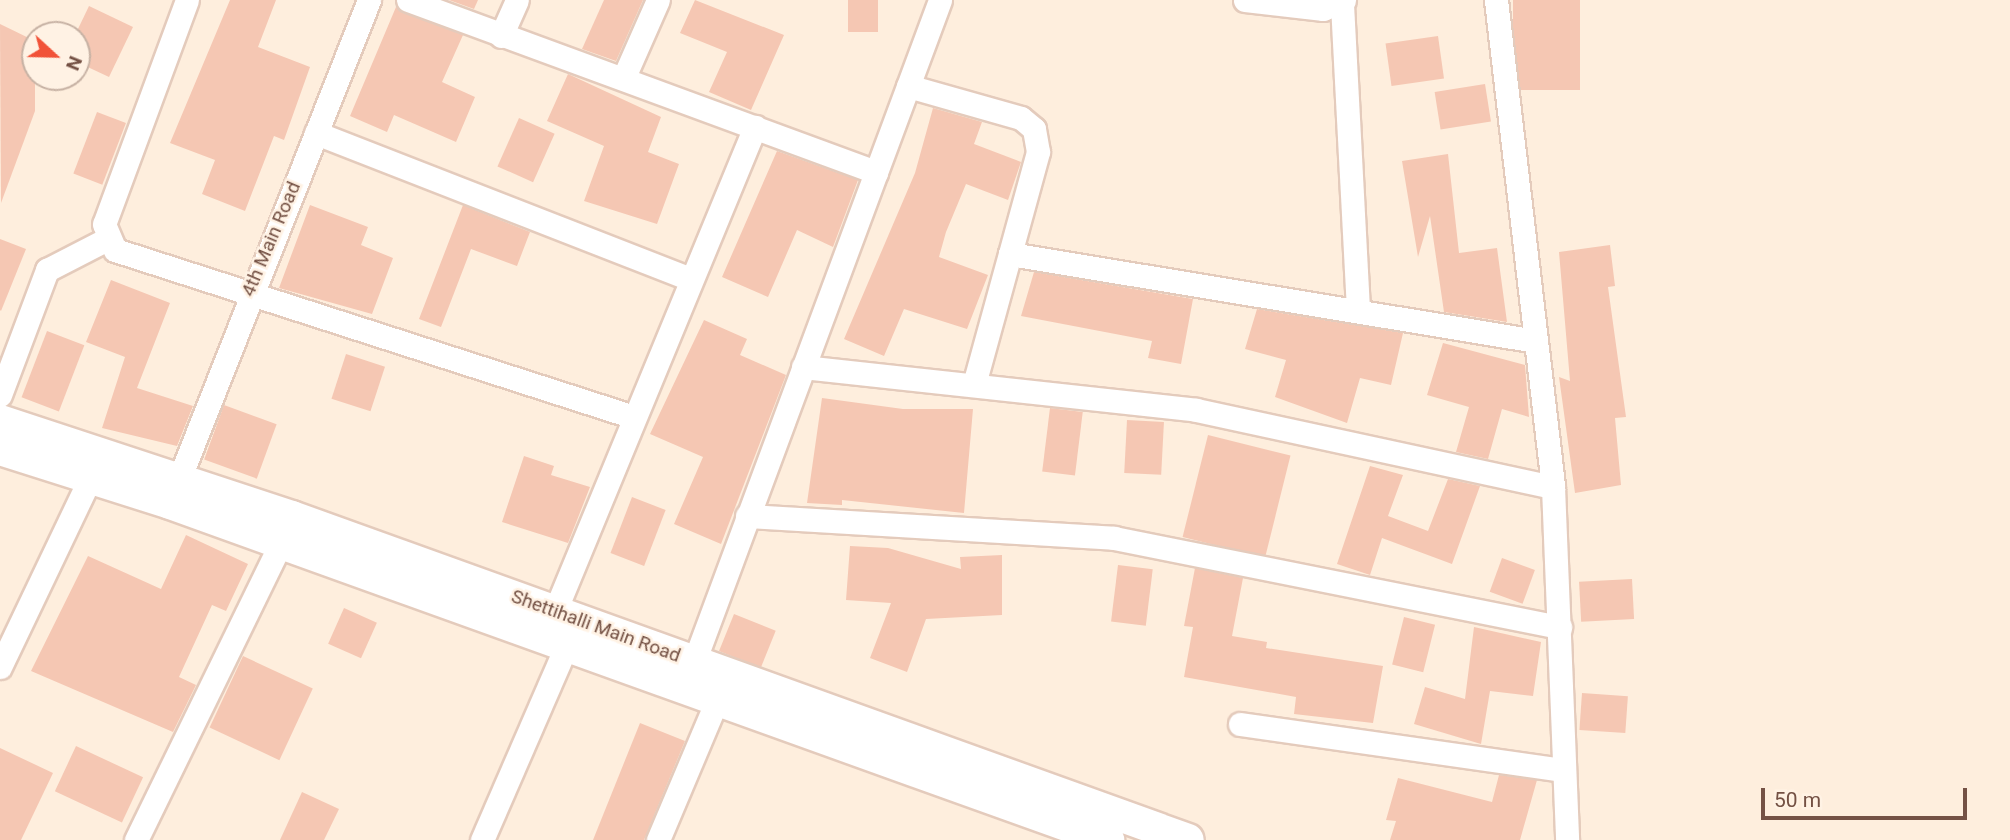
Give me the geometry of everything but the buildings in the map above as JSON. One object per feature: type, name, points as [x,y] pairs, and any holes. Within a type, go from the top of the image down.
[{"type":"main road","name":"Shettihalli Main Road","points":[[0,421],[174,492],[288,531],[555,611],[1188,840]]},
{"type":"main road","name":"Shettihalli Main Road","points":[[0,449],[90,478],[174,492]]},
{"type":"main road","name":"Shettihalli Main Road","points":[[288,531],[565,649],[1108,840]]},
{"type":"street","points":[[187,0],[104,224],[105,240],[115,250],[634,417]]},
{"type":"street","name":"4th Main Road","points":[[174,492],[248,295],[369,0]]},
{"type":"street","points":[[408,0],[501,36],[624,77],[876,172]]},
{"type":"street","points":[[501,36],[517,0]]},
{"type":"street","points":[[624,77],[658,0]]},
{"type":"street","points":[[694,662],[940,0]]},
{"type":"street","points":[[1245,0],[1323,9],[1343,2],[1358,307]]},
{"type":"street","points":[[1496,0],[1553,486],[1567,840]]},
{"type":"street","points":[[908,86],[1021,118],[1034,129],[1038,152],[974,384]]},
{"type":"street","points":[[555,611],[755,127]]},
{"type":"street","points":[[316,133],[691,279]]},
{"type":"street","points":[[0,395],[47,270],[105,240]]},
{"type":"street","points":[[1010,254],[1358,307],[1536,341]]},
{"type":"street","points":[[803,367],[1196,410],[1553,486]]},
{"type":"street","points":[[0,667],[90,478]]},
{"type":"street","points":[[747,516],[1114,538],[1560,627]]},
{"type":"street","points":[[136,840],[288,531]]},
{"type":"street","points":[[482,840],[565,649]]},
{"type":"street","points":[[658,840],[716,703]]},
{"type":"street","points":[[1240,724],[1563,770]]}]
